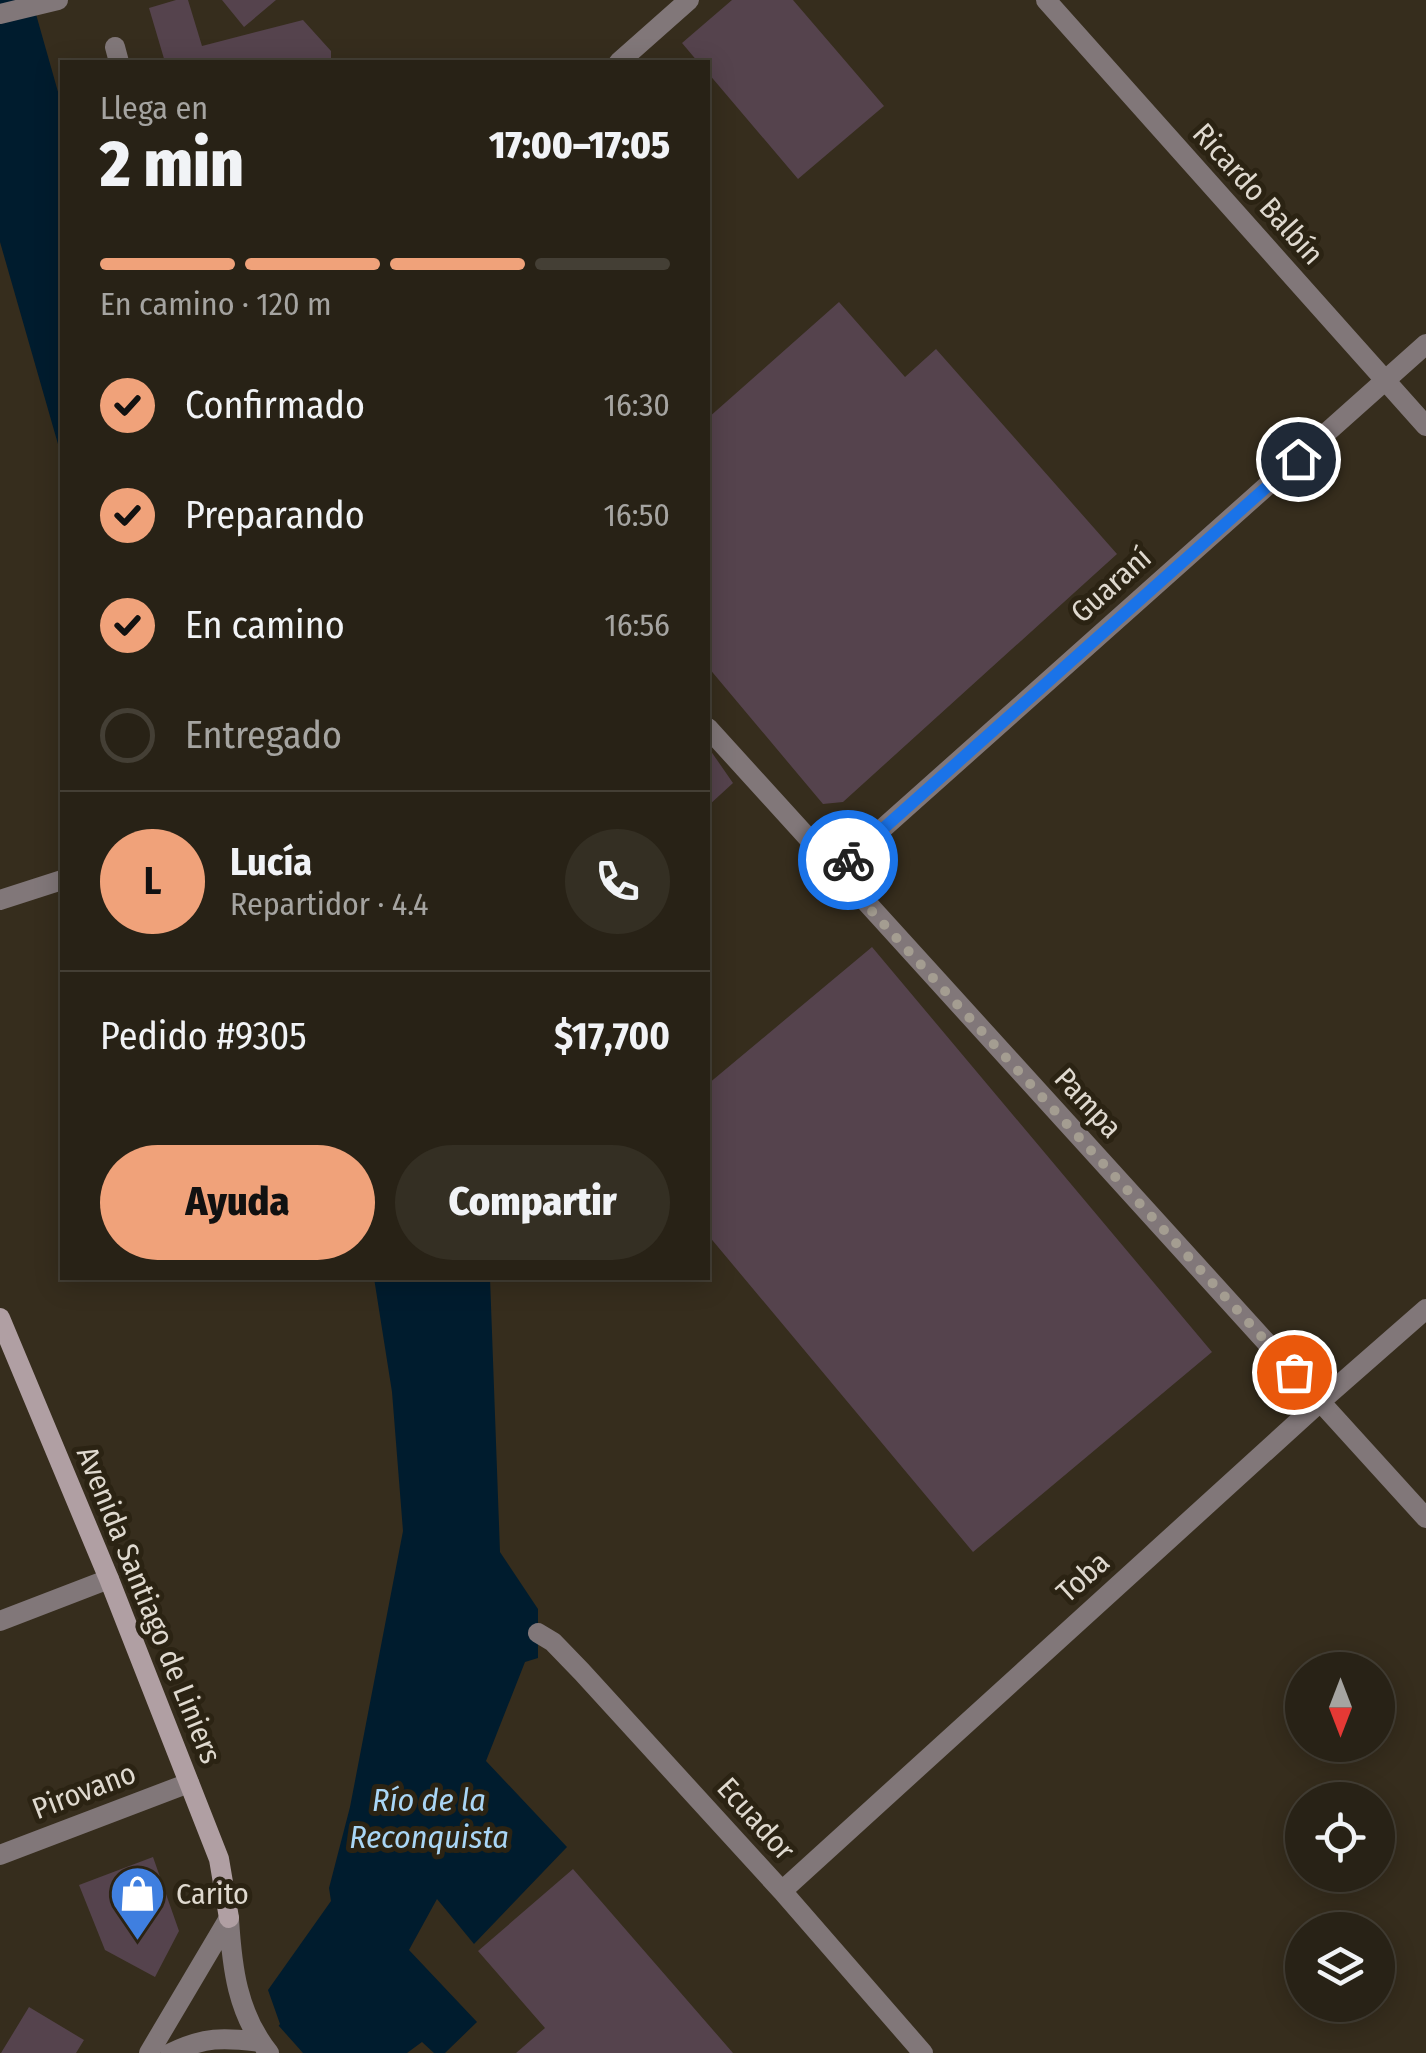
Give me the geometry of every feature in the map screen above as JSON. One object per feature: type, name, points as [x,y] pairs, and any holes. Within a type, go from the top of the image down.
[{"type":"main road","name":"Avenida Santiago de Liniers","points":[[0,1318],[189,1783],[218,1859],[230,1918]]},
{"type":"street","points":[[0,14],[58,0]]},
{"type":"street","points":[[621,60],[689,0]]},
{"type":"street","name":"Ricardo Balbín","points":[[1046,0],[1426,426]]},
{"type":"street","name":"Guaraní","points":[[835,871],[1426,344]]},
{"type":"street","name":"Pampa","points":[[710,730],[1426,1518]]},
{"type":"street","points":[[0,900],[60,881]]},
{"type":"street","name":"Toba","points":[[782,1891],[1426,1309]]},
{"type":"street","points":[[0,1620],[109,1579]]},
{"type":"street","name":"Ecuador","points":[[538,1633],[553,1642],[582,1672],[923,2053]]},
{"type":"street","name":"Pirovano","points":[[0,1856],[189,1783]]},
{"type":"street","points":[[150,2053],[230,1918]]},
{"type":"street","name":"Avenida Santiago de Liniers","points":[[230,1918],[237,1992],[264,2047]]},
{"type":"street","points":[[171,2053],[199,2039],[230,2038],[264,2047]]},
{"type":"water","points":[[0,0],[32,0],[60,99],[60,451],[0,242]]},
{"type":"water","name":"Río de la Reconquista","points":[[374,1280],[490,1280],[500,1552],[538,1609],[538,1658],[525,1662],[486,1761],[567,1847],[474,1944],[437,1899],[409,1950],[477,2022],[445,2053],[434,2053],[422,2042],[407,2053],[259,2053],[280,2024],[268,1990],[331,1901],[329,1888],[350,1807],[403,1531],[392,1392]]},
{"type":"pier","points":[[278,2025],[303,2053],[254,2053]]},
{"type":"building","points":[[188,0],[202,46],[303,20],[331,51],[331,60],[164,60],[149,8]]},
{"type":"building","points":[[222,0],[276,0],[244,27]]},
{"type":"building","points":[[732,0],[793,0],[884,106],[798,179],[710,75],[710,60],[696,60],[682,43]]},
{"type":"building","points":[[839,302],[905,377],[936,349],[1117,554],[843,802],[823,804],[710,669],[710,416]]},
{"type":"building","points":[[710,750],[733,783],[710,804]]},
{"type":"building","points":[[872,947],[1212,1352],[973,1552],[710,1237],[710,1082]]},
{"type":"building","points":[[153,1857],[179,1931],[155,1977],[105,1950],[79,1885]]},
{"type":"building","points":[[573,1869],[733,2053],[516,2053],[545,2028],[478,1951]]},
{"type":"building","points":[[29,2007],[84,2040],[76,2053],[1,2053]]},
{"type":"way so far","points":[[848,860],[835,871],[1294,1372]]},
{"type":"place","name":"Carito","points":[[137,1943]]},
{"type":"route","points":[[848,860],[1298,459]]}]
